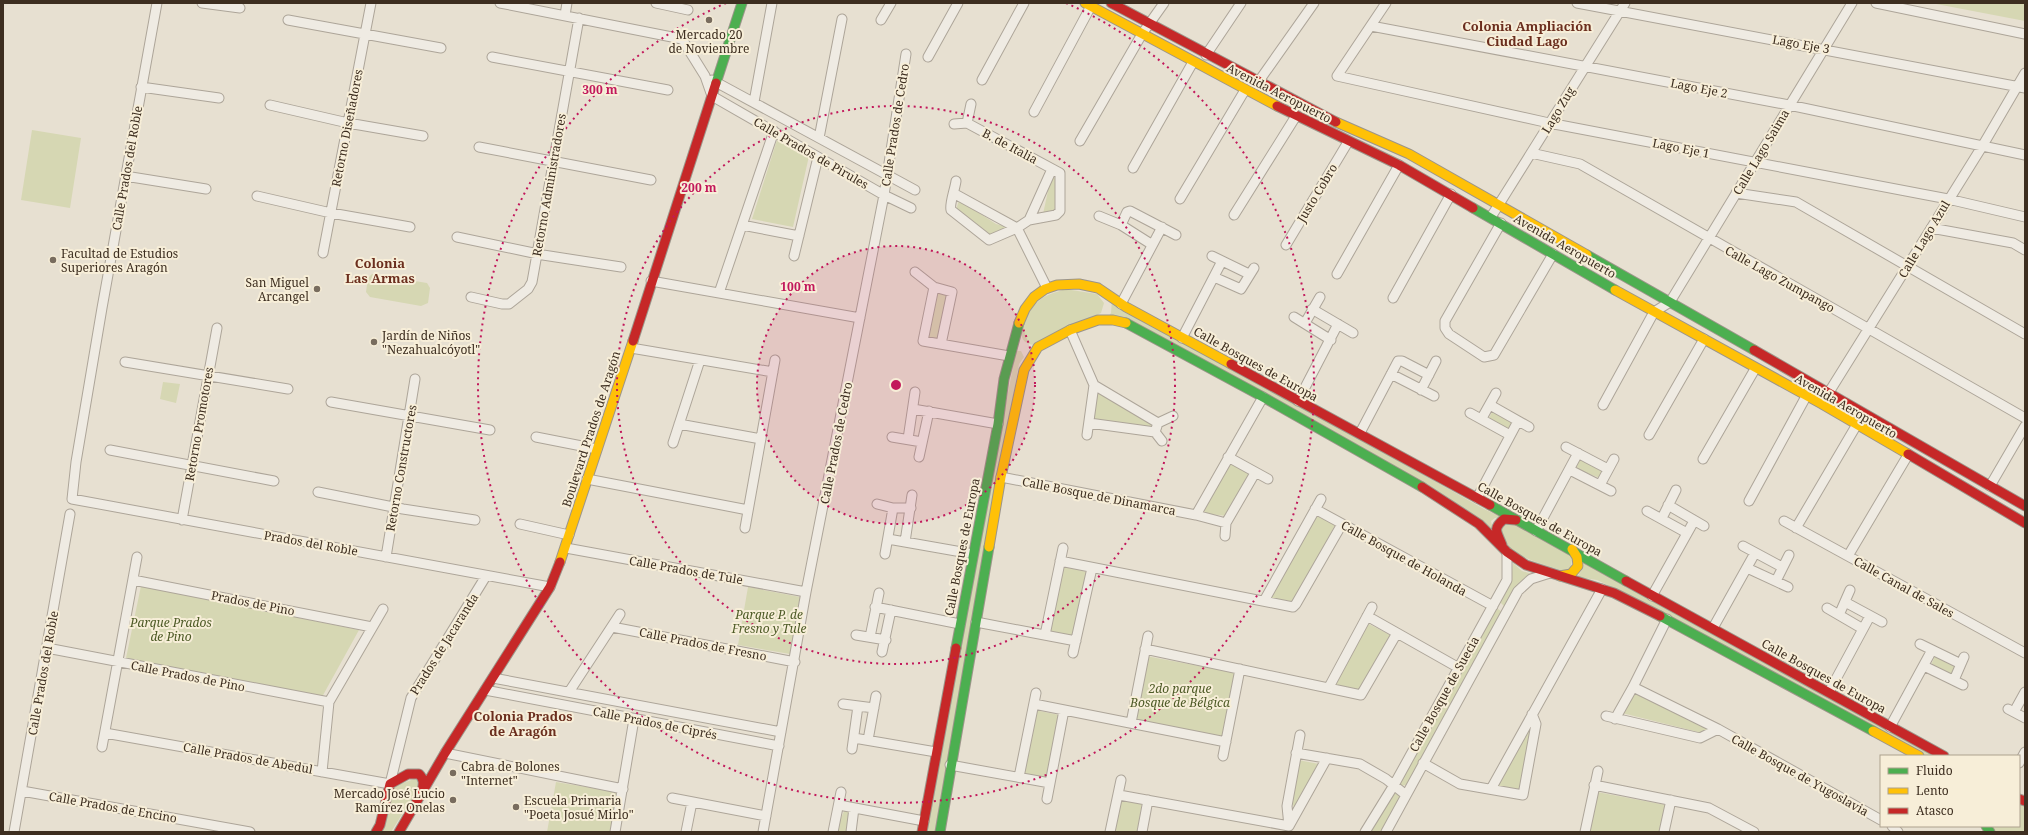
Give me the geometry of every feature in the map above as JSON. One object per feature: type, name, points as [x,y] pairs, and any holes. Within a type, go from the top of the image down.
[{"type":"street","name":"Calle Prados del Roble","points":[[72,499],[76,462],[157,3]]},
{"type":"street","points":[[202,3],[240,8]]},
{"type":"street","name":"Retorno Diseñadores","points":[[323,253],[370,3]]},
{"type":"street","points":[[500,3],[682,38],[705,76],[712,96]]},
{"type":"street","points":[[565,15],[567,3]]},
{"type":"street","points":[[656,3],[688,10]]},
{"type":"street","name":"Boulevard Prados de Aragón","points":[[398,832],[445,753],[550,587],[566,548],[587,479],[631,348],[651,281],[742,3]]},
{"type":"street","points":[[754,102],[772,3]]},
{"type":"street","points":[[882,20],[891,3]]},
{"type":"street","points":[[928,57],[958,3]]},
{"type":"street","points":[[982,80],[1024,3]]},
{"type":"street","name":"Avenida Aeropuerto","points":[[1111,3],[1206,55],[1370,139],[1409,154],[1499,204],[2025,506]]},
{"type":"street","points":[[1080,141],[1142,34],[1164,3]]},
{"type":"street","points":[[1206,55],[1241,3]]},
{"type":"street","points":[[1259,81],[1314,3]]},
{"type":"street","points":[[1371,26],[1386,3]]},
{"type":"street","name":"Lago Eje 3","points":[[1576,3],[2021,87]]},
{"type":"street","name":"Lago Zug","points":[[1491,217],[1625,3]]},
{"type":"street","name":"Calle Lago Saima","points":[[1670,302],[1852,3]]},
{"type":"street","points":[[1876,3],[2025,34]]},
{"type":"street","points":[[1034,112],[1088,5]]},
{"type":"street","name":"Avenida Aeropuerto","points":[[1088,5],[1245,90],[1348,142],[1400,165],[1654,312],[1755,369],[1822,404],[1856,426],[2025,523]]},
{"type":"street","name":"Retorno Administradores","points":[[471,297],[502,304],[509,304],[528,289],[532,282],[579,18]]},
{"type":"street","points":[[819,138],[842,19]]},
{"type":"street","points":[[288,20],[441,48]]},
{"type":"street","name":"Lago Eje 2","points":[[1371,26],[1789,105],[2025,155]]},
{"type":"street","name":"Lago Eje 1","points":[[1371,26],[1337,76],[1549,123],[1948,199],[2025,217]]},
{"type":"street","name":"Calle Prados de Cedro","points":[[763,832],[795,662],[806,592],[884,195],[906,54]]},
{"type":"street","points":[[492,57],[668,90]]},
{"type":"street","points":[[1133,168],[1193,62]]},
{"type":"street","name":"Calle Lago Azul","points":[[1822,404],[1948,199],[2021,87],[2025,73]]},
{"type":"street","name":"Calle Prados de Pirules","points":[[705,76],[914,190]]},
{"type":"street","points":[[141,87],[219,98]]},
{"type":"street","points":[[1180,198],[1245,90]]},
{"type":"street","name":"Calle Prados de Pirules","points":[[712,96],[884,195],[911,208]]},
{"type":"street","points":[[954,124],[967,123],[971,104]]},
{"type":"street","points":[[270,105],[348,123],[424,136]]},
{"type":"street","points":[[1234,215],[1296,116]]},
{"type":"street","name":"B. de Italia","points":[[967,123],[1052,169]]},
{"type":"street","points":[[719,293],[774,131]]},
{"type":"street","points":[[1365,150],[1370,139]]},
{"type":"street","name":"Justo Cobro","points":[[1286,245],[1348,142]]},
{"type":"street","points":[[479,147],[651,180]]},
{"type":"street","name":"Calle Lago Zumpango","points":[[1531,153],[1580,164],[2025,418]]},
{"type":"street","points":[[794,256],[818,157]]},
{"type":"street","points":[[1337,274],[1400,165]]},
{"type":"street","points":[[956,181],[950,206],[951,210],[988,240],[991,240],[1017,228],[1029,220],[1056,215],[1059,213],[1061,176],[1052,169],[1029,220]]},
{"type":"street","points":[[126,176],[206,189]]},
{"type":"street","points":[[1736,193],[1796,202],[2025,334]]},
{"type":"street","points":[[954,194],[1017,228],[1047,288]]},
{"type":"street","points":[[1393,298],[1451,194]]},
{"type":"street","points":[[257,196],[331,213],[410,227]]},
{"type":"street","points":[[1121,225],[1129,211],[1176,235]]},
{"type":"street","points":[[1099,216],[1121,225],[1152,244]]},
{"type":"street","points":[[1501,223],[1445,322],[1449,334],[1484,357],[1494,355],[1553,254]]},
{"type":"street","points":[[742,225],[799,236]]},
{"type":"street","points":[[1121,304],[1162,227]]},
{"type":"street","points":[[1931,228],[2012,242],[2025,250]]},
{"type":"street","points":[[457,237],[537,254],[621,267]]},
{"type":"street","points":[[1212,256],[1251,271],[1242,289],[1214,277]]},
{"type":"street","points":[[1182,338],[1222,261]]},
{"type":"street","points":[[915,272],[934,287],[951,290],[953,293],[941,344]]},
{"type":"street","points":[[651,281],[860,318]]},
{"type":"street","name":"Calle Bosques de Europa","points":[[922,832],[998,424],[1004,379],[1009,356],[1016,330],[1025,309],[1034,297],[1047,288],[1057,285],[1090,285],[1104,292],[1121,304],[1182,338],[1360,433],[1652,596],[1713,628],[1942,755]]},
{"type":"street","points":[[934,287],[923,340],[924,342],[1009,356]]},
{"type":"street","points":[[1098,320],[1108,310],[1104,292]]},
{"type":"street","points":[[1304,323],[1320,297]]},
{"type":"street","points":[[1603,404],[1654,312],[1670,302]]},
{"type":"street","points":[[1312,309],[1353,333]]},
{"type":"street","points":[[1294,317],[1331,340]]},
{"type":"street","name":"Calle Bosques de Europa","points":[[940,832],[950,765],[1001,477],[1024,370],[1038,347],[1070,330],[1098,320],[1113,320],[1125,323],[1263,397],[1441,498],[1479,524],[1505,549],[1526,565],[1614,593],[1667,619],[1917,755]]},
{"type":"street","points":[[1298,401],[1338,324]]},
{"type":"street","name":"Retorno Promotores","points":[[182,520],[217,328]]},
{"type":"street","points":[[1016,330],[1017,341],[1020,346],[1030,349],[1038,347]]},
{"type":"street","points":[[1070,330],[1094,385],[1087,435]]},
{"type":"street","points":[[1649,435],[1704,339]]},
{"type":"street","points":[[631,348],[773,372]]},
{"type":"street","points":[[673,443],[700,360]]},
{"type":"street","points":[[745,528],[775,360]]},
{"type":"street","points":[[1360,433],[1399,360],[1429,375]]},
{"type":"street","points":[[1421,390],[1436,361]]},
{"type":"street","points":[[125,362],[207,377],[288,388]]},
{"type":"street","points":[[1703,459],[1755,369]]},
{"type":"street","points":[[1391,374],[1434,396]]},
{"type":"street","name":"Retorno Constructores","points":[[386,556],[416,379]]},
{"type":"street","points":[[1749,501],[1812,384]]},
{"type":"street","points":[[1094,385],[1158,423]]},
{"type":"street","points":[[908,440],[915,392]]},
{"type":"street","points":[[1482,418],[1496,393]]},
{"type":"street","points":[[1196,515],[1263,397]]},
{"type":"street","points":[[331,402],[490,430]]},
{"type":"street","points":[[1490,404],[1529,427]]},
{"type":"street","points":[[913,409],[998,424]]},
{"type":"street","points":[[919,457],[929,411]]},
{"type":"street","points":[[1470,413],[1482,418],[1510,435]]},
{"type":"street","points":[[1154,432],[1158,423],[1173,416]]},
{"type":"street","points":[[1477,498],[1518,421]]},
{"type":"street","points":[[1089,423],[1154,432],[1162,441]]},
{"type":"street","points":[[679,424],[761,439]]},
{"type":"street","points":[[1796,528],[1856,426]]},
{"type":"street","points":[[1990,486],[2025,426]]},
{"type":"street","points":[[536,437],[597,449]]},
{"type":"street","points":[[892,437],[922,442]]},
{"type":"street","points":[[1566,447],[1608,469]]},
{"type":"street","points":[[110,450],[274,481]]},
{"type":"street","points":[[1536,531],[1578,453]]},
{"type":"street","points":[[1848,556],[1908,455]]},
{"type":"street","points":[[1228,457],[1268,479]]},
{"type":"street","points":[[1600,485],[1614,459]]},
{"type":"street","points":[[1570,470],[1612,492]]},
{"type":"street","points":[[1225,536],[1226,523],[1255,473]]},
{"type":"street","name":"Calle Bosque de Dinamarca","points":[[1001,477],[1196,515],[1226,523]]},
{"type":"street","points":[[587,479],[748,510]]},
{"type":"street","points":[[1662,518],[1676,490]]},
{"type":"street","points":[[318,492],[394,507],[474,520]]},
{"type":"street","points":[[905,542],[912,495]]},
{"type":"street","name":"Prados del Roble","points":[[72,499],[550,587]]},
{"type":"street","points":[[1264,601],[1321,499]]},
{"type":"street","points":[[877,504],[893,508],[910,508]]},
{"type":"street","points":[[1668,505],[1704,526]]},
{"type":"street","points":[[885,554],[893,508]]},
{"type":"street","name":"Calle Bosque de Holanda","points":[[1316,508],[1342,524],[1492,606]]},
{"type":"street","points":[[1647,511],[1662,518],[1687,534]]},
{"type":"street","name":"Calle Prados del Roble","points":[[14,832],[70,514]]},
{"type":"street","points":[[1505,549],[1496,530],[1497,525],[1504,519],[1516,520]]},
{"type":"street","points":[[1652,596],[1694,521]]},
{"type":"street","name":"Calle Canal de Sales","points":[[1784,521],[2025,653]]},
{"type":"street","points":[[520,524],[570,535]]},
{"type":"street","points":[[1060,561],[1294,607],[1342,524]]},
{"type":"street","points":[[888,539],[973,554]]},
{"type":"street","points":[[1743,546],[1782,567]]},
{"type":"street","name":"Calle Prados de Tule","points":[[566,548],[806,592]]},
{"type":"street","points":[[1045,635],[1063,548]]},
{"type":"street","name":"Calle Bosque de Suecia","points":[[1365,832],[1394,785],[1507,580],[1505,549]]},
{"type":"street","points":[[1560,576],[1571,574],[1578,566],[1577,557],[1572,550]]},
{"type":"street","points":[[1713,628],[1754,553]]},
{"type":"street","points":[[1776,581],[1782,567],[1790,555]]},
{"type":"street","points":[[102,747],[137,557]]},
{"type":"street","points":[[1074,653],[1092,568]]},
{"type":"street","points":[[1747,568],[1788,588]]},
{"type":"street","name":"Calle Bosque de Suecia","points":[[1386,832],[1518,591],[1531,579],[1550,573]]},
{"type":"street","name":"Prados de Jacaranda","points":[[390,784],[410,698],[486,576]]},
{"type":"street","name":"Prados de Pino","points":[[133,580],[372,627]]},
{"type":"street","points":[[1491,789],[1602,589]]},
{"type":"street","points":[[1839,615],[1850,590]]},
{"type":"street","points":[[870,637],[879,593]]},
{"type":"street","points":[[1845,602],[1882,622]]},
{"type":"street","points":[[875,607],[960,624]]},
{"type":"street","points":[[1329,687],[1372,607]]},
{"type":"street","points":[[1827,608],[1863,630]]},
{"type":"street","points":[[322,772],[329,702],[383,609]]},
{"type":"street","points":[[882,652],[886,640],[891,610]]},
{"type":"street","points":[[568,692],[620,614]]},
{"type":"street","points":[[1367,616],[1459,668]]},
{"type":"street","points":[[1829,692],[1870,616]]},
{"type":"street","name":"Calle Bosque de Yugoslavia","points":[[1667,619],[1633,687],[1610,718],[1700,738],[1718,729]]},
{"type":"street","points":[[976,622],[1076,641]]},
{"type":"street","name":"Calle Prados de Fresno","points":[[612,627],[795,662]]},
{"type":"street","points":[[1145,649],[1361,695],[1398,633]]},
{"type":"street","points":[[856,635],[886,640]]},
{"type":"street","points":[[1132,723],[1148,636]]},
{"type":"street","points":[[1920,644],[1932,650],[1962,660],[1954,680]]},
{"type":"street","name":"Calle Prados de Pino","points":[[47,648],[118,663],[329,702]]},
{"type":"street","points":[[1890,727],[1932,650]]},
{"type":"street","points":[[1924,666],[1963,685]]},
{"type":"street","points":[[1223,756],[1240,669]]},
{"type":"street","name":"Calle Prados de Ciprés","points":[[492,678],[781,732]]},
{"type":"street","name":"Calle Bosque de Yugoslavia","points":[[1633,687],[1718,729],[1880,819]]},
{"type":"street","name":"Calle Prados de Ciprés","points":[[485,690],[779,746]]},
{"type":"street","points":[[1018,777],[1036,693]]},
{"type":"street","points":[[868,740],[876,696]]},
{"type":"street","points":[[2024,697],[2011,710],[2025,718]]},
{"type":"street","points":[[843,704],[874,708]]},
{"type":"street","points":[[1034,704],[1226,742]]},
{"type":"street","points":[[852,749],[858,706]]},
{"type":"street","points":[[1047,799],[1064,710]]},
{"type":"street","points":[[1423,763],[1460,784],[1523,795],[1536,724],[1532,714]]},
{"type":"street","points":[[615,832],[634,719]]},
{"type":"street","name":"Calle Prados de Abedul","points":[[105,733],[390,784]]},
{"type":"street","points":[[1289,826],[1287,806],[1300,735]]},
{"type":"street","points":[[854,738],[936,752]]},
{"type":"street","points":[[2020,762],[2025,752]]},
{"type":"street","points":[[445,753],[623,789]]},
{"type":"street","points":[[1296,754],[1360,764],[1383,776],[1406,795]]},
{"type":"street","points":[[1289,826],[1327,758]]},
{"type":"street","points":[[950,765],[1050,783]]},
{"type":"street","points":[[1584,832],[1598,771]]},
{"type":"street","points":[[376,832],[380,825],[390,784],[407,773],[417,774],[423,779],[424,784],[422,792]]},
{"type":"street","points":[[1110,832],[1121,780]]},
{"type":"street","points":[[1594,785],[1709,808],[1754,832]]},
{"type":"street","name":"Calle Prados de Encino","points":[[22,790],[250,832]]},
{"type":"street","points":[[833,832],[841,792]]},
{"type":"street","points":[[1118,795],[1289,826]]},
{"type":"street","points":[[672,798],[766,816]]},
{"type":"street","points":[[1142,832],[1148,800]]},
{"type":"street","points":[[1664,832],[1671,800]]},
{"type":"street","points":[[686,832],[692,802]]},
{"type":"street","points":[[839,805],[924,821]]},
{"type":"street","points":[[851,832],[854,808]]},
{"type":"green space","points":[[1931,3],[2025,3],[2025,21]]},
{"type":"green space","points":[[32,130],[81,138],[70,208],[21,200]]},
{"type":"green space","points":[[777,140],[809,156],[793,227],[752,219]]},
{"type":"green space","points":[[1051,177],[1060,180],[1058,211],[1043,214]]},
{"type":"green space","points":[[959,200],[996,224],[1009,227],[988,236],[956,210]]},
{"type":"green space","points":[[372,274],[427,283],[430,288],[428,303],[421,306],[370,297],[366,292],[368,278]]},
{"type":"green space","points":[[1065,289],[1097,294],[1104,303],[1101,313],[1036,345],[1027,343],[1023,339],[1021,333],[1026,318],[1031,310],[1044,297]]},
{"type":"green space","points":[[936,292],[949,295],[940,340],[926,339]]},
{"type":"green space","points":[[1112,299],[1484,509],[1501,517],[1495,518],[1491,521],[1493,530],[1108,317],[1111,313]]},
{"type":"green space","points":[[1016,351],[1021,351],[1024,357],[1019,364],[936,832],[924,832]]},
{"type":"green space","points":[[163,382],[180,384],[176,403],[160,399]]},
{"type":"green space","points":[[1097,392],[1152,422],[1150,429],[1093,421]]},
{"type":"green space","points":[[1492,412],[1512,422],[1508,430],[1488,420]]},
{"type":"green space","points":[[1578,459],[1585,460],[1592,464],[1603,474],[1600,478],[1579,470],[1576,465]]},
{"type":"green space","points":[[1231,462],[1251,473],[1227,516],[1201,513]]},
{"type":"green space","points":[[1317,512],[1336,523],[1296,600],[1282,603],[1276,601],[1269,597]]},
{"type":"green space","points":[[1510,522],[1572,557],[1571,568],[1564,571],[1535,562],[1516,552],[1503,539],[1500,529]]},
{"type":"green space","points":[[1583,561],[1935,755],[1922,755],[1645,603],[1597,580],[1577,577],[1584,567]]},
{"type":"green space","points":[[1513,563],[1522,571],[1532,574],[1519,583],[1507,606],[1505,607],[1500,602],[1511,581]]},
{"type":"green space","points":[[1065,567],[1087,572],[1075,633],[1072,637],[1048,631],[1057,582]]},
{"type":"green space","name":"Parque Prados de Pino","points":[[141,586],[359,630],[322,697],[126,658]]},
{"type":"green space","name":"Parque P. de Fresno y Tule","points":[[748,587],[800,597],[790,654],[738,645]]},
{"type":"green space","points":[[1498,609],[1502,612],[1408,784],[1402,786],[1399,783],[1495,611]]},
{"type":"green space","points":[[1367,623],[1390,635],[1360,691],[1334,684]]},
{"type":"green space","name":"2do parque Bosque de Bélgica","points":[[1146,656],[1236,673],[1223,737],[1135,720]]},
{"type":"green space","points":[[1935,656],[1956,666],[1953,673],[1947,675],[1933,669],[1932,663]]},
{"type":"green space","points":[[1636,686],[1709,728],[1702,733],[1622,713]]},
{"type":"green space","points":[[1035,710],[1059,715],[1047,779],[1022,773]]},
{"type":"green space","points":[[1532,730],[1520,791],[1496,787],[1526,731]]},
{"type":"green space","points":[[1298,760],[1319,764],[1294,808],[1291,799]]},
{"type":"green space","points":[[414,779],[417,780],[418,789],[391,832],[380,832],[395,786]]},
{"type":"green space","points":[[556,782],[616,792],[617,797],[611,832],[547,832]]},
{"type":"green space","points":[[1395,792],[1400,796],[1381,832],[1370,832]]},
{"type":"green space","points":[[1597,792],[1666,805],[1660,832],[1589,832]]},
{"type":"green space","points":[[1119,799],[1142,803],[1137,832],[1112,832]]},
{"type":"green space","points":[[2020,803],[2025,805],[2025,832],[1995,832],[1992,827],[2020,827]]},
{"type":"green space","points":[[845,809],[851,812],[847,832],[838,832],[837,827]]},
{"type":"traffic: fast","points":[[716,83],[742,3]]},
{"type":"traffic: fast","points":[[1473,208],[1615,290]]},
{"type":"traffic: fast","points":[[1587,255],[1754,350]]},
{"type":"traffic: fast","points":[[956,648],[998,424],[1004,379],[1019,323]]},
{"type":"traffic: fast","points":[[1126,323],[1263,397],[1422,487]]},
{"type":"traffic: fast","points":[[1490,505],[1626,581]]},
{"type":"traffic: fast","points":[[940,832],[989,547]]},
{"type":"traffic: fast","points":[[1660,616],[1873,731]]},
{"type":"traffic: fast","points":[[1987,827],[1990,832]]},
{"type":"traffic: slow","points":[[1085,3],[1277,106]]},
{"type":"traffic: slow","points":[[1336,122],[1409,154],[1587,255]]},
{"type":"traffic: slow","points":[[1019,323],[1025,309],[1034,297],[1045,289],[1057,285],[1079,284],[1098,288],[1126,307],[1231,364]]},
{"type":"traffic: slow","points":[[1615,290],[1822,404],[1908,454]]},
{"type":"traffic: slow","points":[[989,547],[1001,477],[1024,370],[1038,347],[1070,330],[1098,320],[1113,320],[1126,323]]},
{"type":"traffic: slow","points":[[560,562],[633,341]]},
{"type":"traffic: slow","points":[[1560,576],[1571,574],[1578,566],[1577,557],[1572,549]]},
{"type":"traffic: slow","points":[[1873,731],[1917,755]]},
{"type":"traffic: jam","points":[[1111,3],[1336,122]]},
{"type":"traffic: jam","points":[[633,341],[716,83]]},
{"type":"traffic: jam","points":[[1277,106],[1399,165],[1473,208]]},
{"type":"traffic: jam","points":[[1754,350],[2025,506]]},
{"type":"traffic: jam","points":[[1231,364],[1490,505]]},
{"type":"traffic: jam","points":[[1908,454],[2025,523]]},
{"type":"traffic: jam","points":[[1422,487],[1479,524],[1507,552],[1526,565],[1614,593],[1660,616]]},
{"type":"traffic: jam","points":[[1502,545],[1497,534],[1498,525],[1504,519],[1516,520]]},
{"type":"traffic: jam","points":[[399,832],[445,753],[550,587],[560,562]]},
{"type":"traffic: jam","points":[[1626,581],[1942,755]]},
{"type":"traffic: jam","points":[[922,832],[956,648]]},
{"type":"traffic: jam","points":[[376,832],[380,825],[390,784],[408,774],[419,774],[423,780],[422,792]]},
{"type":"traffic: jam","points":[[2020,799],[2025,801]]},
{"type":"place","name":"Mercado 20 de Noviembre","points":[[709,20]]},
{"type":"place","name":"Facultad de Estudios Superiores Aragón","points":[[53,260]]},
{"type":"place","name":"San Miguel Arcangel","points":[[317,289]]},
{"type":"place","name":"Jardín de Niños \"Nezahualcóyotl\"","points":[[374,342]]},
{"type":"place","name":"Cabra de Bolones \"Internet\"","points":[[453,773]]},
{"type":"place","name":"Mercado José Lucio Ramírez Onelas","points":[[453,800]]},
{"type":"place","name":"Escuela Primaria \"Poeta Josué Mirlo\"","points":[[516,807]]},
{"type":"district","name":"Colonia Ampliación Ciudad Lago","points":[[1527,34]]},
{"type":"district","name":"Colonia Las Armas","points":[[380,270]]},
{"type":"district","name":"Colonia Prados de Aragón","points":[[523,724]]}]
